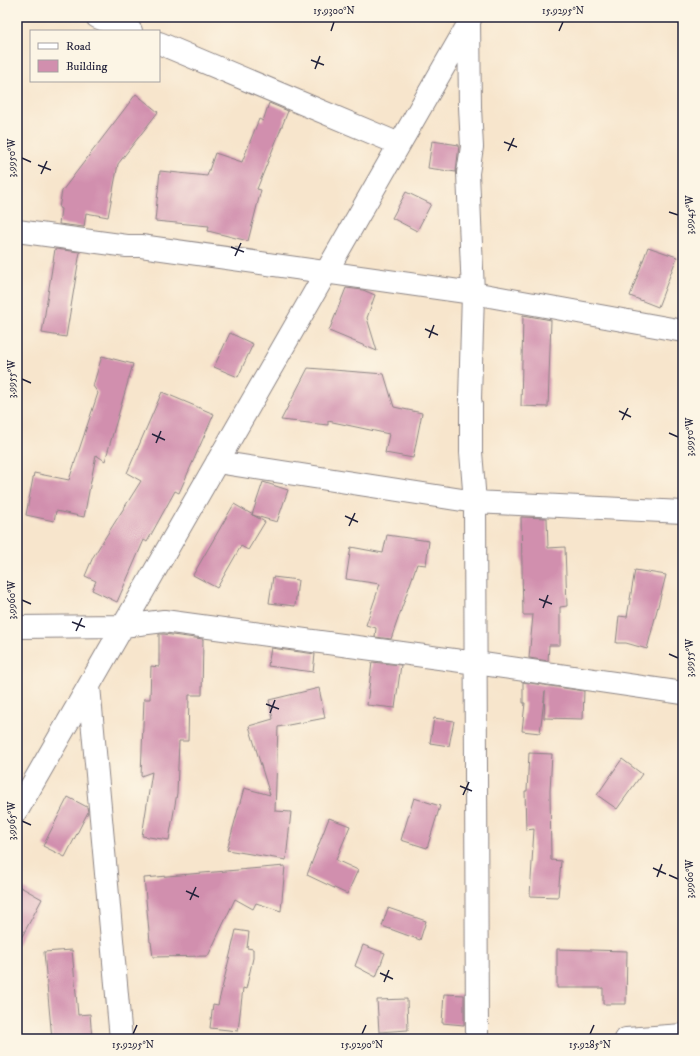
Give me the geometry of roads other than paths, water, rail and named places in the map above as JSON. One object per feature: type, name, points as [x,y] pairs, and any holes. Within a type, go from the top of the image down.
[{"type":"street","points":[[97,17],[129,30]]},
{"type":"street","points":[[17,811],[471,19]]},
{"type":"street","points":[[471,19],[470,107],[472,147],[468,173],[473,293],[470,399],[471,452],[475,502],[477,1039]]},
{"type":"street","points":[[160,43],[399,144]]},
{"type":"street","points":[[17,231],[127,246],[140,246],[473,293],[683,331]]},
{"type":"street","points":[[217,462],[475,502],[683,512]]},
{"type":"street","points":[[17,627],[123,626],[164,621],[476,663],[683,693]]},
{"type":"street","points":[[89,686],[121,1039]]},
{"type":"street","points":[[626,1039],[683,1034]]}]
